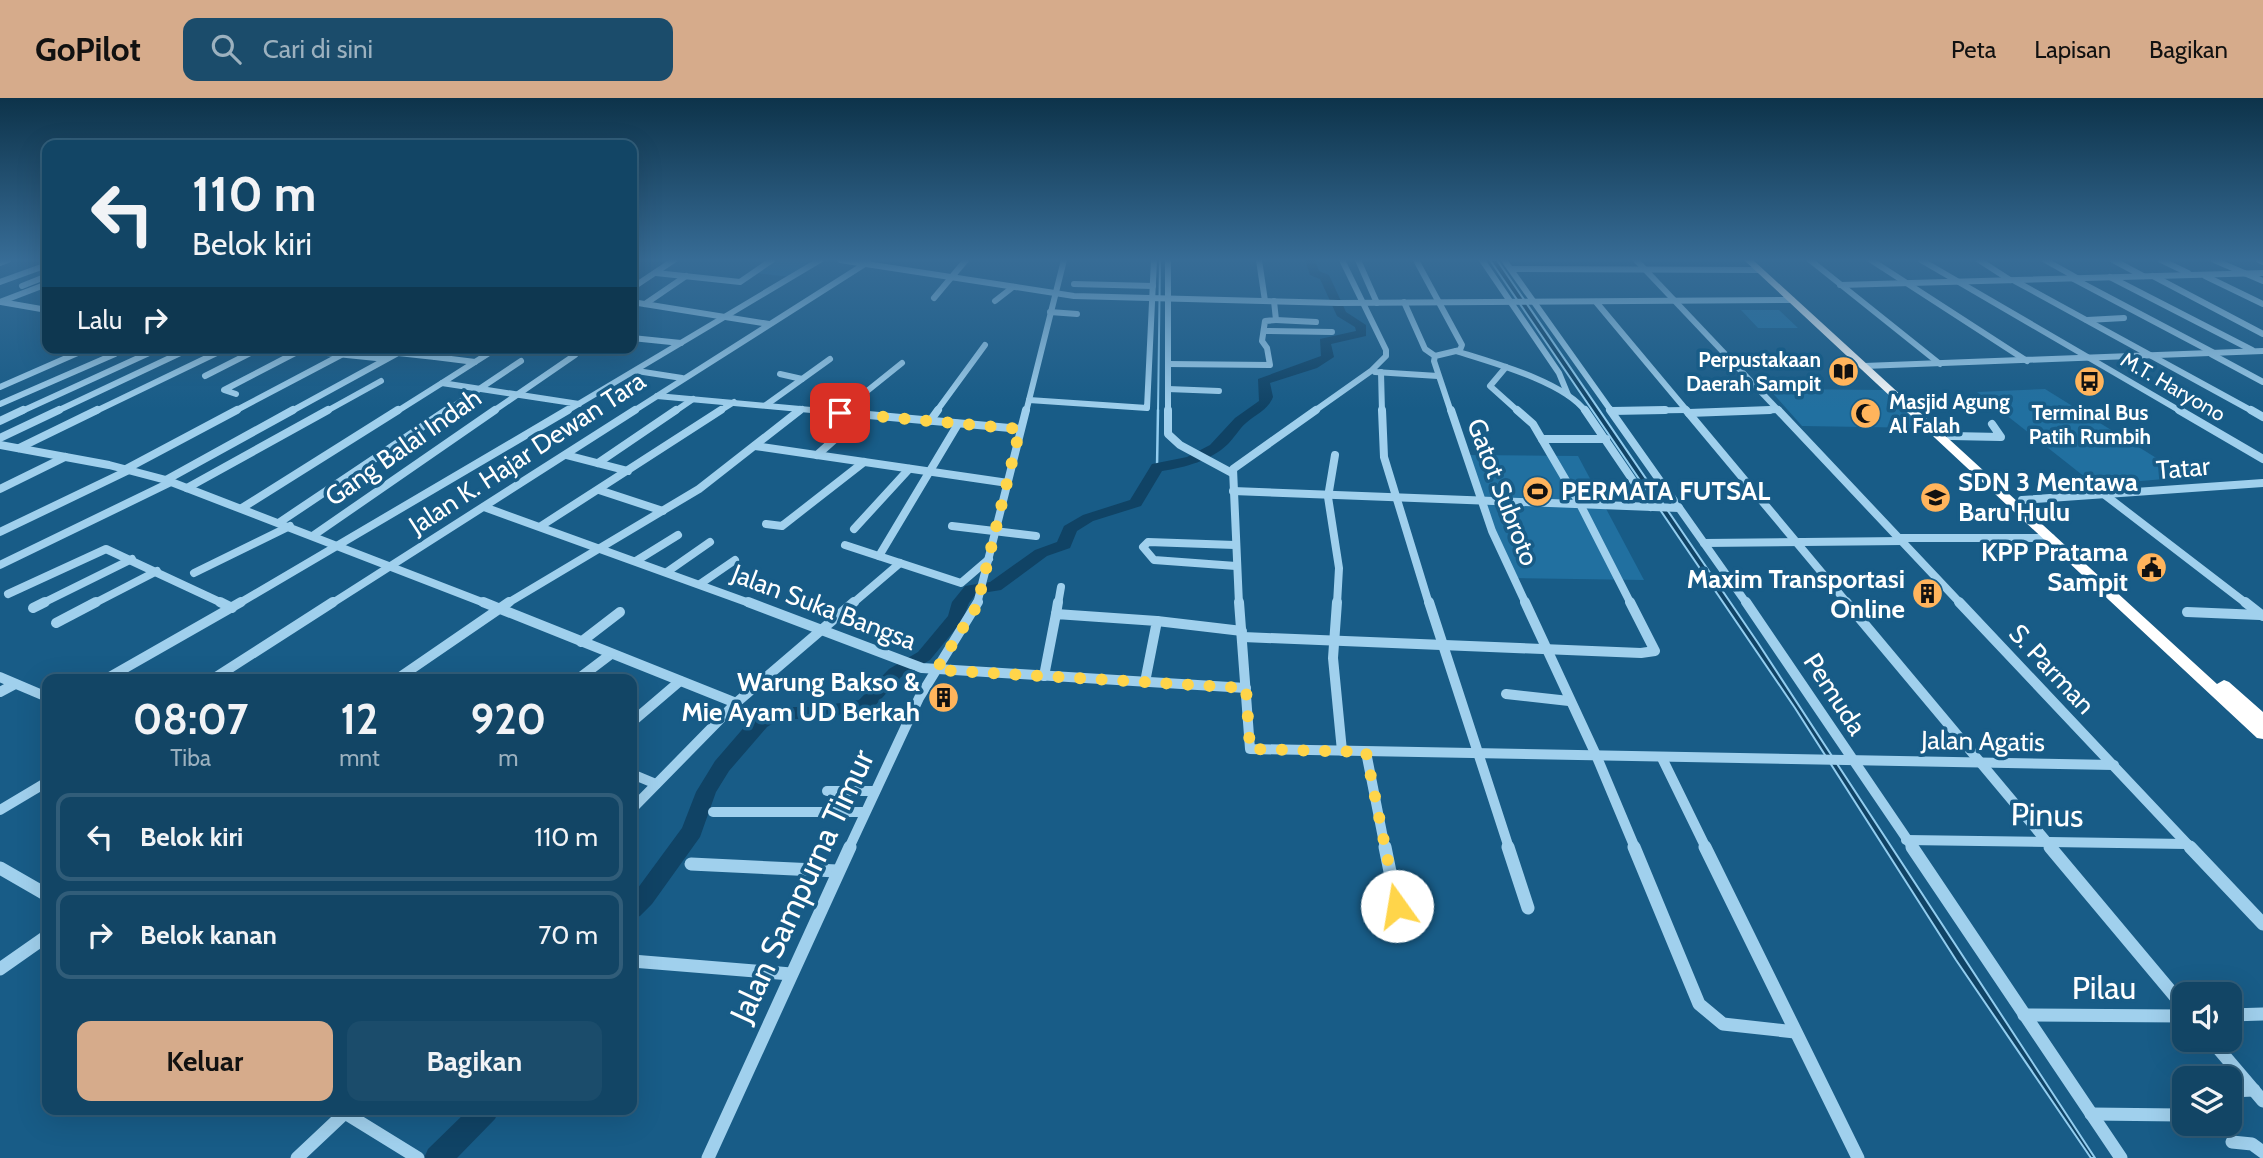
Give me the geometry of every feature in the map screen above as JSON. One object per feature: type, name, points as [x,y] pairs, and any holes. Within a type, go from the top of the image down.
[{"type":"highway","points":[[1803,309],[2022,500],[2255,716],[2263,734]]},
{"type":"highway","points":[[1806,309],[2051,538],[2255,716]]},
{"type":"street","points":[[682,309],[769,324]]},
{"type":"street","points":[[115,674],[341,546],[737,309]]},
{"type":"street","name":"Jalan K. Hajar Dewan Tara","points":[[221,674],[792,309]]},
{"type":"street","points":[[1029,400],[1147,408],[1153,309]]},
{"type":"street","points":[[1166,309],[1168,434],[1174,441],[1232,473]]},
{"type":"street","points":[[1273,309],[1276,320]]},
{"type":"street","points":[[1246,688],[1232,473],[1240,461],[1376,372],[1387,354],[1366,309]]},
{"type":"street","points":[[1407,309],[1425,349],[1435,356],[1456,351],[1506,367],[1568,395],[1583,406],[1654,508]]},
{"type":"street","points":[[1443,309],[1462,345],[1456,351]]},
{"type":"street","points":[[1516,309],[1563,381],[1568,395]]},
{"type":"street","name":"Pemuda","points":[[1537,309],[1612,411],[1674,508],[1704,543],[1775,643],[2121,1158]]},
{"type":"street","points":[[1602,309],[2172,993]]},
{"type":"street","name":"S. Parman","points":[[1683,309],[2263,924]]},
{"type":"street","points":[[1871,309],[1940,364]]},
{"type":"street","points":[[1947,309],[2027,362]]},
{"type":"street","name":"M.T. Haryono","points":[[2005,309],[2263,459]]},
{"type":"street","points":[[2067,309],[2263,418]]},
{"type":"street","points":[[2132,309],[2263,382]]},
{"type":"street","points":[[2172,309],[2263,358]]},
{"type":"street","points":[[2216,309],[2263,334]]},
{"type":"street","points":[[1049,312],[1077,314]]},
{"type":"street","name":"Jalan Sampurna Timur","points":[[708,1158],[875,791],[936,670],[977,606],[1049,312]]},
{"type":"street","points":[[2087,320],[2124,318]]},
{"type":"street","points":[[1168,364],[1268,366],[1271,361],[1262,342],[1265,320],[1315,322]]},
{"type":"street","points":[[1264,331],[1332,332]]},
{"type":"street","points":[[637,339],[681,344]]},
{"type":"street","points":[[930,421],[985,345]]},
{"type":"street","points":[[1869,366],[2263,351]]},
{"type":"street","points":[[0,387],[75,354]]},
{"type":"street","points":[[0,404],[115,354]]},
{"type":"street","points":[[0,421],[147,354]]},
{"type":"street","points":[[1,443],[179,354]]},
{"type":"street","points":[[19,448],[215,354]]},
{"type":"street","points":[[205,376],[248,354]]},
{"type":"street","points":[[236,394],[224,390],[293,354]]},
{"type":"street","points":[[0,532],[128,469],[334,354]]},
{"type":"street","points":[[352,354],[387,359]]},
{"type":"street","points":[[0,565],[169,481],[396,354]]},
{"type":"street","points":[[407,354],[476,362]]},
{"type":"street","points":[[435,357],[440,354]]},
{"type":"street","points":[[242,508],[488,354]]},
{"type":"street","name":"Gang Balai Indah","points":[[314,536],[575,355]]},
{"type":"street","name":"Gatot Subroto","points":[[1435,356],[1438,376],[1480,501],[1544,648],[1596,755],[1699,1004],[1724,1024],[1795,1032]]},
{"type":"street","points":[[766,405],[830,359]]},
{"type":"street","points":[[194,573],[285,524],[521,361]]},
{"type":"street","points":[[840,413],[902,363]]},
{"type":"street","points":[[1056,614],[1157,621],[1242,634],[1336,640],[1652,652],[1656,648],[1581,506],[1542,439],[1525,413],[1490,386],[1506,367]]},
{"type":"street","points":[[637,370],[682,378]]},
{"type":"street","points":[[1376,372],[1438,376]]},
{"type":"street","points":[[1376,372],[1384,457],[1395,498],[1481,754],[1528,908]]},
{"type":"street","points":[[780,374],[802,379]]},
{"type":"street","points":[[187,488],[381,381]]},
{"type":"street","points":[[442,383],[580,404]]},
{"type":"street","points":[[1168,388],[1219,391]]},
{"type":"street","points":[[657,396],[1020,429]]},
{"type":"street","points":[[598,463],[693,399]]},
{"type":"street","points":[[541,526],[734,401]]},
{"type":"street","points":[[404,674],[498,609],[663,511],[802,409]]},
{"type":"street","points":[[1612,411],[1779,411]]},
{"type":"street","points":[[817,455],[862,415]]},
{"type":"street","points":[[879,556],[958,424]]},
{"type":"street","points":[[1951,436],[2001,437],[1992,424]]},
{"type":"street","points":[[1542,439],[1606,439]]},
{"type":"street","points":[[1,443],[128,469],[169,481],[394,566],[736,704]]},
{"type":"street","points":[[755,446],[1008,483]]},
{"type":"street","points":[[566,455],[628,471]]},
{"type":"street","points":[[1335,455],[1328,497],[1339,568],[1334,664],[1342,751]]},
{"type":"street","points":[[0,489],[65,456]]},
{"type":"street","points":[[766,524],[782,526],[864,463]]},
{"type":"street","points":[[854,529],[909,469]]},
{"type":"street","name":"Tatar","points":[[2022,500],[2263,483]]},
{"type":"street","points":[[599,490],[663,511]]},
{"type":"street","points":[[1234,491],[1328,497],[1674,508]]},
{"type":"street","points":[[2105,495],[2262,615]]},
{"type":"street","name":"Jalan Suka Bangsa","points":[[484,507],[601,547],[922,668],[1246,688]]},
{"type":"street","points":[[952,526],[1036,536]]},
{"type":"street","points":[[636,561],[678,536]]},
{"type":"street","points":[[1704,543],[2051,538]]},
{"type":"street","points":[[667,572],[710,542]]},
{"type":"street","points":[[1235,545],[1148,542],[1143,547],[1154,560],[1236,566]]},
{"type":"street","points":[[845,545],[961,583],[990,558]]},
{"type":"street","points":[[9,594],[98,550],[110,549],[232,608]]},
{"type":"street","points":[[33,608],[132,559]]},
{"type":"street","points":[[700,584],[735,560]]},
{"type":"street","points":[[637,804],[736,704],[900,563]]},
{"type":"street","points":[[56,623],[157,571]]},
{"type":"street","points":[[1044,676],[1061,587]]},
{"type":"street","points":[[581,642],[620,612]]},
{"type":"street","points":[[2187,612],[2262,615]]},
{"type":"street","points":[[1145,682],[1157,621]]},
{"type":"street","points":[[585,674],[611,654]]},
{"type":"street","points":[[0,677],[42,695]]},
{"type":"street","points":[[637,718],[680,681]]},
{"type":"street","points":[[0,692],[15,684]]},
{"type":"street","name":"Jalan Agatis","points":[[1246,688],[1250,749],[1982,765],[2114,765]]},
{"type":"street","points":[[1506,694],[1569,701]]},
{"type":"street","points":[[1366,752],[1397,906]]},
{"type":"street","points":[[1662,758],[1858,1158]]},
{"type":"street","points":[[637,776],[656,784]]},
{"type":"street","points":[[0,810],[42,785]]},
{"type":"street","points":[[827,791],[875,791]]},
{"type":"street","points":[[713,812],[866,812]]},
{"type":"street","name":"Pinus","points":[[1906,840],[2187,844]]},
{"type":"street","points":[[691,864],[837,871]]},
{"type":"street","points":[[0,868],[42,892]]},
{"type":"street","points":[[1,967],[42,939]]},
{"type":"street","points":[[637,961],[791,974]]},
{"type":"street","points":[[2242,1015],[2263,1014]]},
{"type":"street","name":"Pilau","points":[[2024,1016],[2172,1016]]},
{"type":"street","points":[[2221,1052],[2258,1096]]},
{"type":"street","points":[[2091,1114],[2172,1115]]},
{"type":"street","points":[[297,1158],[342,1115]]},
{"type":"street","points":[[352,1115],[418,1158]]},
{"type":"street","points":[[2232,1142],[2252,1144],[2263,1152]]},
{"type":"shaded area","points":[[1524,309],[1531,309],[1758,643],[2095,1158],[2091,1158],[1956,960],[1795,708]]},
{"type":"shaded area","points":[[1741,310],[1779,310],[1798,328],[1758,328]]},
{"type":"shaded area","points":[[1769,389],[1887,390],[1927,428],[1802,426]]},
{"type":"shaded area","points":[[2045,389],[2187,477],[2095,485],[1977,392]]},
{"type":"shaded area","name":"PERMATA FUTSAL","points":[[1466,455],[1578,456],[1644,580],[1514,578]]},
{"type":"waterway","points":[[1158,412],[1159,309]]},
{"type":"waterway","points":[[637,905],[692,831],[706,792],[722,766],[760,722],[776,713],[815,713],[865,705],[895,673],[924,656],[956,617],[961,602],[971,590],[995,586],[1041,553],[1064,545],[1070,529],[1088,518],[1136,503],[1157,467],[1184,462],[1208,453],[1224,440],[1240,421],[1261,406],[1267,397],[1263,382],[1279,374],[1321,362],[1328,357],[1324,342],[1362,333],[1360,325],[1341,314],[1339,309]]},
{"type":"waterway","points":[[1157,467],[1158,410]]},
{"type":"waterway","points":[[438,1158],[481,1115]]},
{"type":"place","name":"Perpustakaan Daerah Sampit","points":[[1844,372]]},
{"type":"place","name":"Terminal Bus Patih Rumbih","points":[[2090,381]]},
{"type":"place","name":"Masjid Agung Al Falah","points":[[1866,414]]},
{"type":"place","name":"PERMATA FUTSAL","points":[[1538,491]]},
{"type":"place","name":"SDN 3 Mentawa Baru Hulu","points":[[1935,497]]},
{"type":"place","name":"KPP Pratama Sampit","points":[[2151,567]]},
{"type":"place","name":"Maxim Transportasi Online","points":[[1928,594]]},
{"type":"place","name":"Warung Bakso & Mie Ayam UD Berkah","points":[[943,697]]},
{"type":"route","points":[[840,413],[1020,429],[977,606],[936,670],[1246,688],[1247,745],[1250,749],[1366,752],[1397,906]]}]
